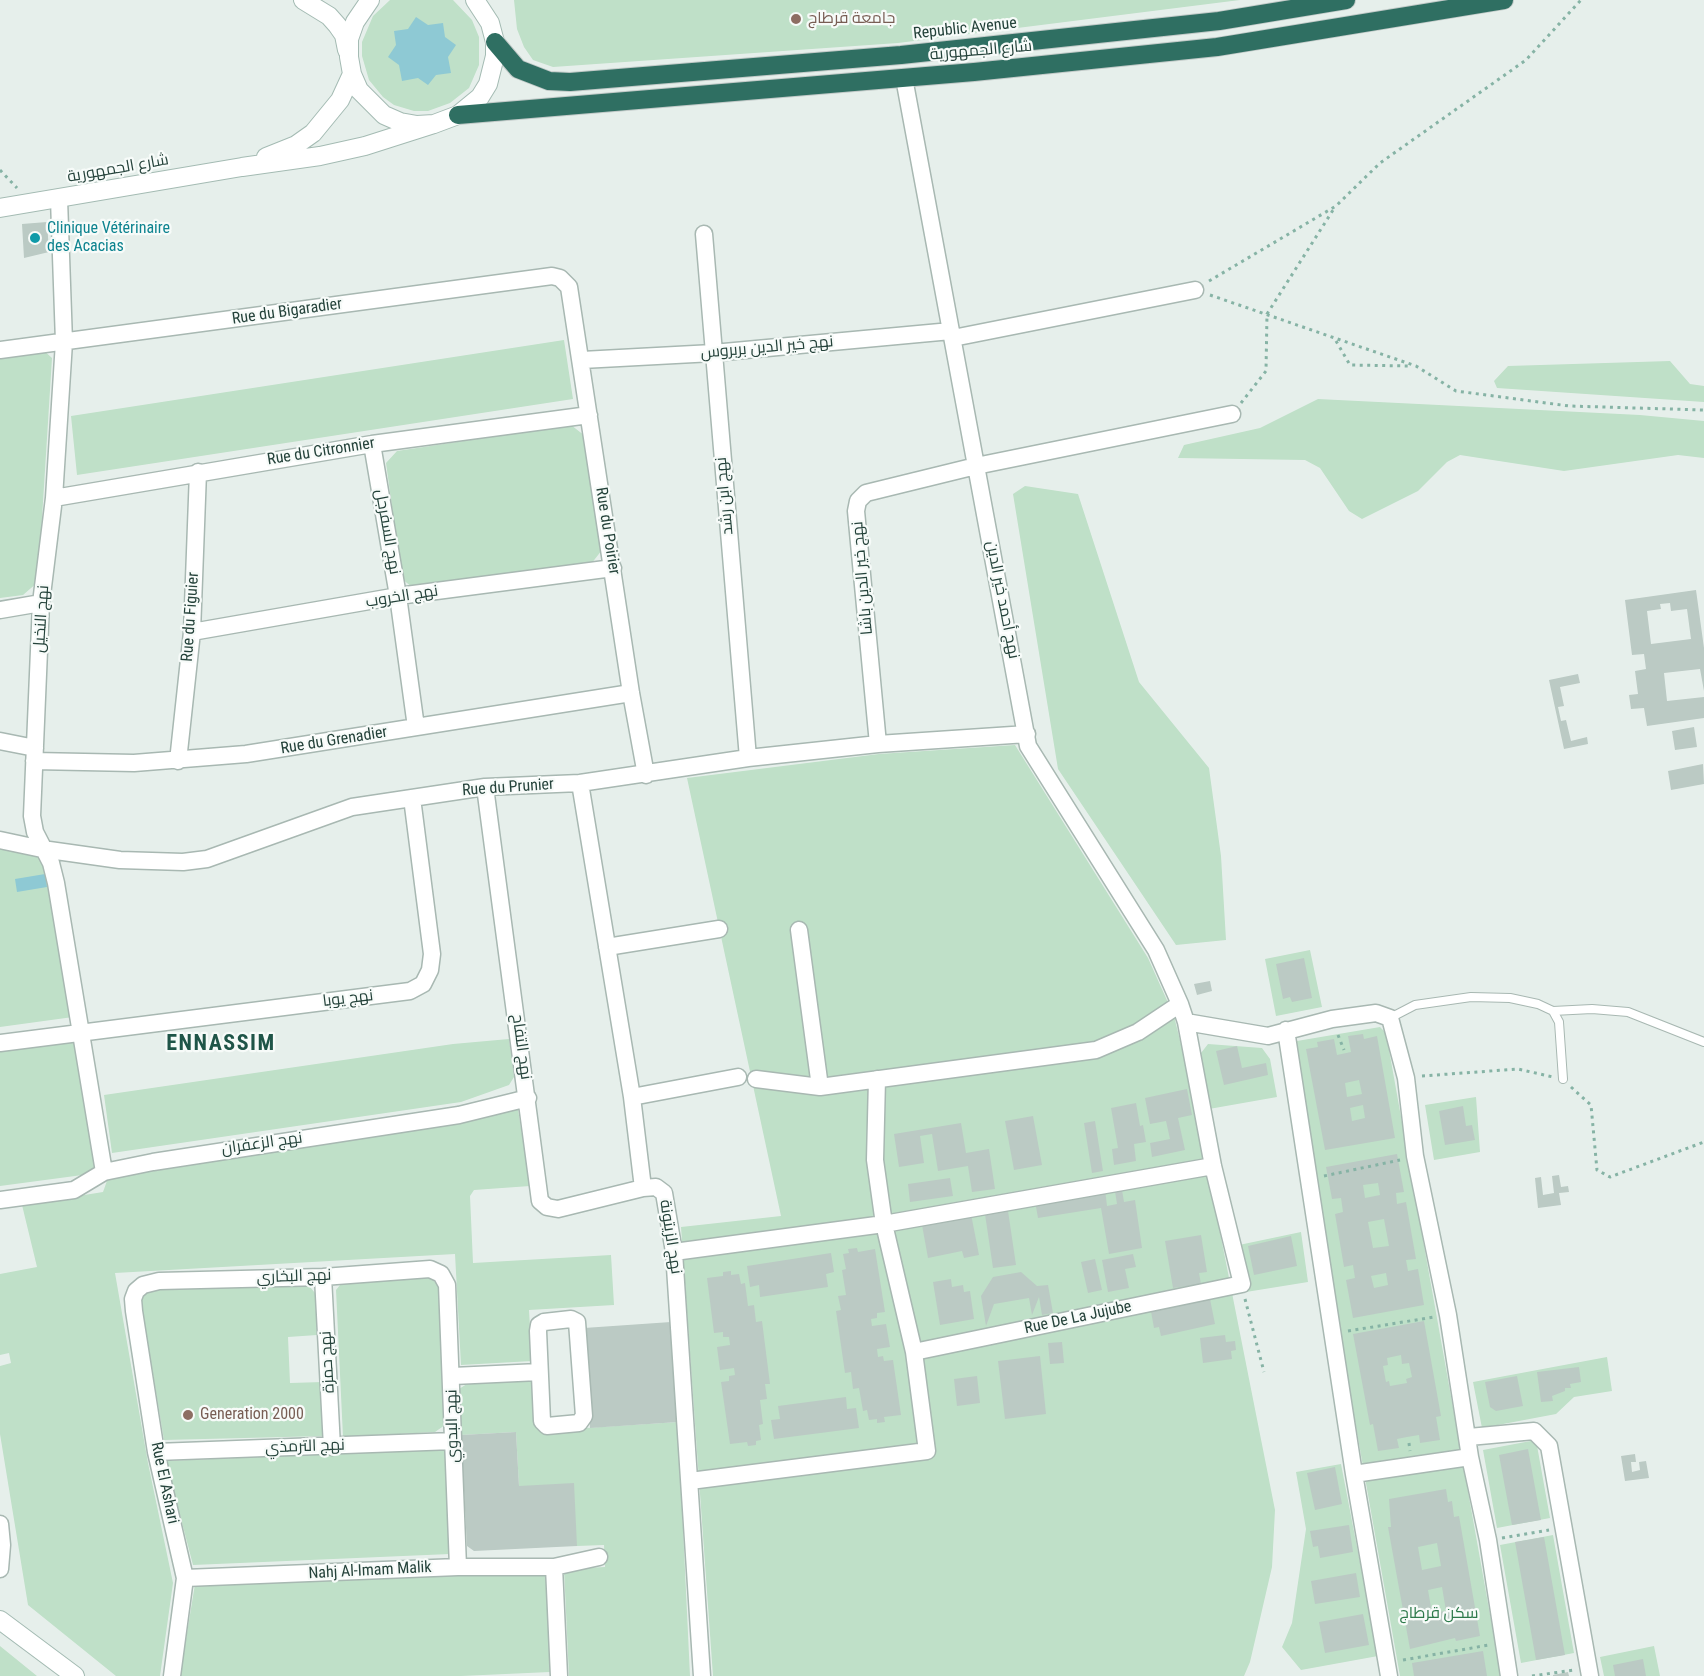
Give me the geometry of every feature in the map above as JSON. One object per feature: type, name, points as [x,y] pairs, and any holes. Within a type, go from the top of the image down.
[{"type":"highway","name":"Republic Avenue","points":[[495,42],[518,69],[531,76],[549,81],[570,82],[913,54],[1219,21],[1346,0]]},
{"type":"highway","name":"شارع الجمهورية","points":[[458,115],[904,78],[1217,48],[1504,0]]},
{"type":"main road","points":[[303,0],[329,16],[337,24],[344,35],[350,66],[359,90],[384,115],[400,122],[417,125],[434,124]]},
{"type":"main road","name":"شارع الجمهورية","points":[[242,167],[296,145],[313,133],[340,100],[350,66],[349,39],[355,22],[370,0]]},
{"type":"main road","points":[[475,0],[490,23],[495,42]]},
{"type":"main road","points":[[490,23],[495,0]]},
{"type":"main road","name":"شارع الجمهورية","points":[[0,208],[321,156],[365,146],[434,124],[458,115],[480,97],[488,84],[495,56],[495,42]]},
{"type":"main road","points":[[0,1620],[75,1676]]},
{"type":"street","name":"نهج أحمد خير الدين","points":[[904,78],[1032,755],[1156,950],[1180,1004],[1186,1022],[1213,1166],[1242,1284]]},
{"type":"street","name":"نهج النخيل","points":[[59,199],[64,342],[54,498],[41,603],[32,816],[42,849],[53,866],[83,1033]]},
{"type":"street","name":"نهج ابن رشد","points":[[704,234],[712,353],[748,758]]},
{"type":"street","name":"Rue du Bigaradier","points":[[0,350],[552,276],[560,278],[569,287]]},
{"type":"street","name":"Rue du Poirier","points":[[569,287],[582,360],[630,693],[646,775]]},
{"type":"street","points":[[952,334],[1194,290]]},
{"type":"street","name":"نهج خير الدين بربروس","points":[[582,360],[712,353],[952,334]]},
{"type":"street","points":[[976,466],[1232,414]]},
{"type":"street","name":"Rue du Citronnier","points":[[54,498],[372,444],[589,415]]},
{"type":"street","name":"نهج السفرجل","points":[[372,444],[398,597],[416,727]]},
{"type":"street","name":"نهج خير الدين باشا","points":[[878,744],[856,511],[858,501],[873,490],[976,466]]},
{"type":"street","name":"Rue du Figuier","points":[[178,761],[192,632],[198,472]]},
{"type":"street","name":"نهج الخروب","points":[[192,632],[398,597],[613,568]]},
{"type":"street","points":[[0,610],[41,603]]},
{"type":"street","name":"Rue du Grenadier","points":[[0,741],[35,754],[178,761],[329,743],[630,693]]},
{"type":"street","name":"Rue du Prunier","points":[[0,840],[42,849],[153,863],[207,859],[328,813],[412,798],[485,787],[580,783],[646,775],[748,758],[878,744],[1027,734]]},
{"type":"street","name":"نهج الزيتونة","points":[[580,783],[632,1097],[643,1188],[656,1187],[663,1193],[674,1252],[702,1676]]},
{"type":"street","name":"نهج التفاح","points":[[485,787],[528,1098],[536,1187],[540,1201],[547,1207],[567,1207],[643,1188]]},
{"type":"street","name":"نهج يوبا","points":[[0,1043],[410,991],[423,984],[430,970],[432,954],[412,798]]},
{"type":"street","points":[[607,946],[719,929]]},
{"type":"street","points":[[800,930],[820,1087]]},
{"type":"street","points":[[756,1079],[820,1087],[1096,1050],[1138,1032],[1180,1004]]},
{"type":"street","points":[[1186,1022],[1268,1036],[1332,1019],[1376,1013],[1390,1018],[1406,1078],[1415,1156],[1448,1315],[1469,1437],[1470,1457],[1488,1540],[1509,1676]]},
{"type":"street","points":[[1286,1030],[1354,1474],[1388,1669]]},
{"type":"street","points":[[83,1033],[104,1172]]},
{"type":"street","points":[[632,1097],[738,1077]]},
{"type":"street","points":[[690,1481],[927,1451],[914,1352],[884,1224],[876,1160],[877,1079]]},
{"type":"street","name":"نهج الزعفران","points":[[0,1200],[74,1190],[104,1172],[208,1152],[459,1115],[528,1098]]},
{"type":"street","points":[[674,1252],[884,1224],[1213,1166]]},
{"type":"street","name":"نهج البخاري","points":[[136,1291],[144,1284],[159,1281],[323,1277],[430,1269],[441,1274],[447,1285]]},
{"type":"street","name":"نهج حمزة","points":[[323,1277],[332,1447]]},
{"type":"street","name":"Rue De La Jujube","points":[[914,1352],[1242,1284]]},
{"type":"street","name":"نهج البدوي","points":[[447,1285],[453,1376],[458,1567]]},
{"type":"street","name":"Rue El Ashari","points":[[136,1291],[133,1299],[134,1311],[156,1452],[185,1578],[171,1676]]},
{"type":"street","points":[[576,1320],[584,1416],[582,1422],[547,1426],[543,1424],[539,1372],[539,1325],[544,1322],[576,1320]]},
{"type":"street","points":[[453,1376],[539,1372]]},
{"type":"street","points":[[1469,1437],[1534,1431],[1543,1437],[1549,1446],[1589,1672]]},
{"type":"street","name":"نهج الترمذي","points":[[156,1452],[453,1441]]},
{"type":"street","points":[[1354,1474],[1470,1457]]},
{"type":"street","points":[[0,1524],[2,1545],[0,1569]]},
{"type":"street","name":"Nahj Al-Imam Malik","points":[[185,1578],[458,1567],[554,1567],[599,1557]]},
{"type":"street","points":[[554,1567],[559,1676]]},
{"type":"lane","points":[[1390,1018],[1415,1005],[1471,997],[1510,999],[1538,1004],[1553,1011],[1592,1009],[1628,1012],[1704,1041]]},
{"type":"lane","points":[[1553,1011],[1559,1022],[1563,1079]]},
{"type":"path","points":[[1232,414],[1266,371],[1267,315],[1336,206],[1380,163],[1526,60],[1581,0]]},
{"type":"path","points":[[1194,290],[1336,206]]},
{"type":"path","points":[[1194,290],[1416,366],[1456,391],[1569,406],[1704,410]]},
{"type":"path","points":[[1335,339],[1350,364],[1416,366]]},
{"type":"path","points":[[1406,1078],[1518,1069],[1563,1079],[1591,1105],[1597,1170],[1610,1177],[1704,1142]]},
{"type":"path","points":[[1308,1179],[1415,1156]]},
{"type":"path","points":[[1242,1284],[1264,1372]]},
{"type":"path","points":[[1332,1334],[1448,1315]]},
{"type":"path","points":[[1488,1540],[1563,1528]]},
{"type":"path","points":[[1388,1669],[1504,1642]]},
{"type":"path","points":[[1532,1676],[1589,1672]]},
{"type":"green space","points":[[390,0],[453,0],[472,20],[479,37],[479,65],[469,88],[450,103],[428,111],[414,111],[394,105],[383,97],[369,80],[362,56],[362,42],[373,16]]},
{"type":"green space","points":[[514,0],[1240,0],[898,43],[553,67],[533,60],[524,47],[517,29]]},
{"type":"green space","points":[[564,340],[573,399],[77,475],[71,416]]},
{"type":"green space","points":[[41,348],[52,358],[38,582],[23,595],[0,598],[0,353]]},
{"type":"green space","points":[[1670,361],[1690,384],[1704,386],[1704,402],[1497,388],[1494,381],[1508,366]]},
{"type":"green space","points":[[1318,399],[1640,415],[1704,421],[1704,458],[1678,455],[1564,471],[1460,455],[1447,462],[1418,491],[1362,519],[1349,511],[1320,468],[1305,460],[1178,458],[1184,445],[1260,428]]},
{"type":"green space","points":[[571,425],[585,436],[602,550],[591,564],[412,587],[402,579],[386,463],[397,451]]},
{"type":"green space","points":[[1025,486],[1078,494],[1139,682],[1209,768],[1221,856],[1226,940],[1176,945],[1058,769],[1013,494]]},
{"type":"green space","points":[[1015,745],[1148,958],[1174,1016],[1190,1081],[1275,1510],[1272,1567],[1250,1662],[1244,1676],[713,1676],[681,1227],[781,1216],[687,778],[879,754]]},
{"type":"green space","points":[[0,843],[44,855],[73,1017],[0,1027]]},
{"type":"green space","points":[[1310,950],[1322,1007],[1276,1016],[1265,959]]},
{"type":"green space","name":"سكن قرطاج","points":[[1380,1027],[1386,1033],[1501,1676],[1400,1676],[1289,1047],[1297,1041]]},
{"type":"green space","points":[[509,1039],[514,1077],[509,1085],[461,1102],[112,1153],[104,1095],[453,1044]]},
{"type":"green space","points":[[68,1040],[81,1049],[96,1163],[90,1174],[0,1186],[0,1049]]},
{"type":"green space","points":[[1208,1044],[1262,1048],[1270,1059],[1277,1097],[1209,1109],[1201,1053]]},
{"type":"green space","points":[[1476,1097],[1480,1152],[1434,1160],[1425,1105]]},
{"type":"green space","points":[[517,1103],[530,1186],[474,1190],[470,1196],[473,1263],[611,1255],[614,1305],[529,1310],[532,1361],[461,1365],[455,1254],[115,1273],[148,1463],[173,1583],[160,1676],[116,1676],[28,1605],[0,1434],[0,1366],[11,1363],[9,1353],[0,1355],[0,1274],[37,1267],[22,1205],[103,1192],[108,1178]]},
{"type":"green space","points":[[1301,1232],[1308,1282],[1246,1292],[1239,1245]]},
{"type":"green space","points":[[430,1276],[438,1286],[445,1425],[435,1432],[343,1437],[336,1290],[344,1280]]},
{"type":"green space","points":[[305,1281],[315,1293],[317,1335],[288,1337],[290,1383],[323,1382],[325,1436],[164,1440],[140,1296],[149,1290]]},
{"type":"green space","points":[[1607,1357],[1612,1391],[1574,1397],[1556,1414],[1482,1428],[1473,1382]]},
{"type":"green space","points":[[529,1378],[537,1384],[540,1431],[678,1422],[690,1676],[569,1676],[564,1569],[605,1567],[604,1545],[577,1546],[519,1486],[516,1432],[461,1435],[459,1389],[470,1382]]},
{"type":"green space","points":[[1536,1440],[1550,1518],[1497,1528],[1483,1450]]},
{"type":"green space","points":[[446,1449],[450,1554],[193,1565],[166,1461]]},
{"type":"green space","points":[[1341,1464],[1378,1656],[1301,1670],[1282,1647],[1292,1623],[1306,1529],[1296,1472]]},
{"type":"green space","points":[[1553,1535],[1574,1653],[1521,1663],[1500,1545]]},
{"type":"green space","points":[[538,1568],[547,1577],[550,1672],[461,1676],[180,1676],[195,1584]]},
{"type":"green space","points":[[0,1646],[37,1676],[0,1676]]},
{"type":"green space","points":[[1654,1646],[1660,1676],[1604,1676],[1600,1657]]},
{"type":"water","points":[[416,17],[428,25],[443,23],[445,37],[456,45],[448,57],[451,73],[436,75],[428,85],[418,78],[402,81],[399,65],[388,57],[396,45],[394,31],[408,29]]},
{"type":"water","points":[[45,874],[47,887],[17,892],[15,879]]},
{"type":"building","name":"Clinique Vétérinaire des Acacias","points":[[47,222],[49,252],[24,258],[22,224]]},
{"type":"building","points":[[1696,590],[1704,648],[1704,691],[1700,669],[1664,673],[1667,701],[1704,697],[1704,718],[1647,726],[1644,708],[1631,709],[1629,695],[1638,694],[1635,671],[1646,669],[1644,654],[1632,655],[1625,600]],"holes":[[[1670,603],[1671,611],[1687,609],[1691,639],[1651,644],[1647,611],[1661,609],[1660,604]]]},
{"type":"building","points":[[1578,674],[1580,683],[1560,687],[1564,706],[1558,707],[1561,721],[1566,720],[1571,741],[1587,737],[1588,744],[1564,749],[1549,680]]},
{"type":"building","points":[[1694,727],[1697,747],[1675,750],[1672,731]]},
{"type":"building","points":[[1703,764],[1704,784],[1671,790],[1668,771]]},
{"type":"building","points":[[1304,958],[1312,998],[1292,1002],[1290,997],[1283,999],[1276,964]]},
{"type":"building","points":[[1210,981],[1212,991],[1197,995],[1194,984]]},
{"type":"building","points":[[1363,1034],[1364,1039],[1377,1036],[1395,1138],[1325,1150],[1306,1049],[1318,1047],[1317,1042],[1334,1039],[1337,1055],[1351,1052],[1348,1036]],"holes":[[[1359,1080],[1362,1094],[1347,1097],[1345,1083]],[[1363,1105],[1365,1118],[1352,1121],[1350,1108]]]},
{"type":"building","points":[[1237,1046],[1242,1068],[1266,1063],[1268,1075],[1224,1085],[1216,1051]]},
{"type":"building","points":[[1187,1089],[1192,1115],[1178,1118],[1185,1150],[1152,1157],[1150,1143],[1170,1139],[1166,1121],[1150,1124],[1145,1098]]},
{"type":"building","points":[[1136,1103],[1140,1126],[1143,1125],[1146,1142],[1134,1144],[1136,1161],[1114,1165],[1112,1149],[1118,1148],[1111,1108]]},
{"type":"building","points":[[1463,1106],[1466,1126],[1472,1125],[1475,1140],[1445,1145],[1439,1111]]},
{"type":"building","points":[[1033,1116],[1042,1165],[1014,1170],[1005,1121]]},
{"type":"building","points":[[1095,1121],[1103,1171],[1092,1173],[1084,1123]]},
{"type":"building","points":[[961,1123],[966,1153],[989,1149],[995,1189],[972,1192],[968,1166],[938,1171],[932,1134],[920,1136],[924,1163],[899,1167],[894,1134]]},
{"type":"building","points":[[1397,1154],[1404,1192],[1396,1193],[1397,1204],[1406,1202],[1416,1259],[1406,1260],[1408,1271],[1418,1269],[1424,1305],[1353,1318],[1346,1280],[1355,1278],[1353,1265],[1344,1267],[1335,1214],[1343,1212],[1341,1198],[1332,1199],[1326,1167]],"holes":[[[1378,1183],[1380,1195],[1365,1198],[1363,1185]],[[1384,1219],[1389,1246],[1373,1248],[1368,1222]],[[1386,1273],[1388,1285],[1374,1288],[1371,1276]]]},
{"type":"building","points":[[1559,1175],[1561,1187],[1568,1186],[1569,1192],[1559,1193],[1561,1205],[1538,1208],[1535,1178],[1541,1177],[1543,1195],[1554,1193],[1552,1176]]},
{"type":"building","points":[[950,1178],[953,1196],[910,1202],[908,1184]]},
{"type":"building","points":[[1105,1189],[1107,1206],[1117,1204],[1115,1191],[1122,1190],[1124,1202],[1135,1200],[1142,1248],[1109,1254],[1101,1208],[1038,1218],[1035,1201]]},
{"type":"building","points":[[970,1209],[979,1255],[964,1258],[962,1251],[928,1258],[922,1225]]},
{"type":"building","points":[[1008,1211],[1016,1265],[993,1268],[985,1214]]},
{"type":"building","points":[[1201,1235],[1207,1272],[1199,1273],[1201,1284],[1173,1288],[1165,1241]]},
{"type":"building","points":[[1291,1236],[1297,1266],[1254,1275],[1248,1246]]},
{"type":"building","points":[[857,1248],[858,1252],[875,1249],[885,1312],[877,1313],[877,1318],[871,1319],[872,1326],[886,1324],[890,1347],[877,1349],[878,1357],[883,1356],[884,1361],[893,1360],[901,1415],[884,1417],[885,1422],[877,1423],[877,1419],[869,1420],[867,1410],[863,1411],[859,1388],[853,1389],[851,1372],[845,1373],[836,1311],[841,1310],[838,1296],[846,1295],[842,1270],[846,1269],[843,1254],[849,1253],[848,1249]]},
{"type":"building","points":[[831,1253],[834,1272],[826,1274],[828,1287],[760,1297],[759,1285],[750,1287],[747,1266]]},
{"type":"building","points":[[1133,1254],[1136,1267],[1125,1269],[1129,1288],[1108,1292],[1102,1260]]},
{"type":"building","points":[[1095,1259],[1102,1290],[1088,1293],[1081,1262]]},
{"type":"building","points":[[731,1271],[731,1275],[739,1274],[741,1284],[745,1283],[748,1306],[754,1305],[756,1322],[762,1321],[770,1384],[765,1384],[767,1399],[760,1400],[763,1424],[759,1425],[761,1440],[756,1441],[756,1445],[748,1446],[747,1442],[730,1444],[721,1382],[729,1381],[729,1376],[735,1375],[734,1368],[720,1370],[717,1347],[730,1345],[729,1337],[723,1337],[723,1332],[714,1333],[707,1278],[723,1276],[723,1272]]},
{"type":"building","points":[[1021,1272],[1037,1286],[1048,1285],[1053,1313],[1042,1315],[1039,1297],[1032,1315],[1029,1298],[994,1304],[986,1326],[981,1296],[993,1277]]},
{"type":"building","points":[[951,1279],[952,1287],[963,1285],[964,1292],[970,1291],[974,1319],[940,1325],[933,1282]]},
{"type":"building","points":[[1209,1294],[1215,1324],[1161,1336],[1159,1327],[1154,1328],[1150,1306]]},
{"type":"building","points":[[1424,1321],[1441,1416],[1436,1417],[1440,1440],[1420,1443],[1419,1435],[1407,1437],[1397,1439],[1399,1448],[1378,1451],[1373,1424],[1370,1425],[1353,1334]],"holes":[[[1401,1355],[1402,1364],[1409,1363],[1412,1377],[1406,1379],[1407,1383],[1390,1386],[1389,1381],[1386,1382],[1383,1366],[1388,1365],[1387,1358]]]},
{"type":"building","points":[[671,1322],[678,1422],[590,1428],[584,1328]]},
{"type":"building","points":[[1225,1335],[1226,1342],[1235,1341],[1236,1350],[1231,1351],[1232,1359],[1203,1363],[1200,1338]]},
{"type":"building","points":[[1062,1342],[1064,1363],[1050,1364],[1048,1343]]},
{"type":"building","points":[[1040,1356],[1046,1414],[1005,1419],[998,1361]]},
{"type":"building","points":[[1579,1367],[1581,1382],[1570,1384],[1571,1388],[1565,1388],[1565,1391],[1552,1396],[1553,1401],[1541,1402],[1537,1372]]},
{"type":"building","points":[[977,1376],[980,1403],[957,1406],[954,1379]]},
{"type":"building","points":[[1517,1376],[1523,1406],[1496,1411],[1490,1407],[1485,1382]]},
{"type":"building","points":[[846,1397],[847,1409],[856,1408],[859,1428],[774,1439],[771,1420],[780,1419],[778,1406]]},
{"type":"building","points":[[516,1432],[519,1486],[574,1483],[577,1546],[474,1551],[467,1546],[461,1435]]},
{"type":"building","points":[[1528,1449],[1541,1520],[1512,1525],[1499,1455]]},
{"type":"building","points":[[1635,1454],[1636,1462],[1631,1462],[1632,1472],[1640,1470],[1639,1462],[1646,1461],[1649,1478],[1625,1481],[1621,1456]]},
{"type":"building","points":[[1335,1467],[1342,1504],[1315,1510],[1307,1473]]},
{"type":"building","points":[[1446,1489],[1448,1502],[1452,1501],[1454,1517],[1459,1516],[1480,1636],[1456,1641],[1455,1638],[1410,1649],[1388,1527],[1391,1527],[1389,1499]],"holes":[[[1437,1543],[1441,1566],[1422,1570],[1418,1547]],[[1442,1587],[1446,1611],[1432,1613],[1428,1590]]]},
{"type":"building","points":[[1349,1525],[1353,1552],[1320,1558],[1318,1546],[1313,1547],[1310,1531]]},
{"type":"building","points":[[1544,1537],[1565,1655],[1536,1660],[1515,1542]]},
{"type":"building","points":[[1356,1573],[1360,1597],[1315,1604],[1311,1581]]},
{"type":"building","points":[[1363,1614],[1369,1645],[1325,1653],[1319,1622]]},
{"type":"building","points":[[1483,1651],[1487,1676],[1414,1676],[1412,1663]]},
{"type":"building","points":[[1643,1659],[1646,1676],[1615,1676],[1613,1665]]},
{"type":"building","points":[[1568,1672],[1569,1676],[1553,1676],[1553,1675]]},
{"type":"place","name":"جامعة قرطاج","points":[[796,19]]},
{"type":"place","name":"Clinique Vétérinaire des Acacias","points":[[35,238]]},
{"type":"place","name":"Generation 2000","points":[[188,1415]]},
{"type":"district","name":"ENNASSIM","points":[[221,1044]]}]
